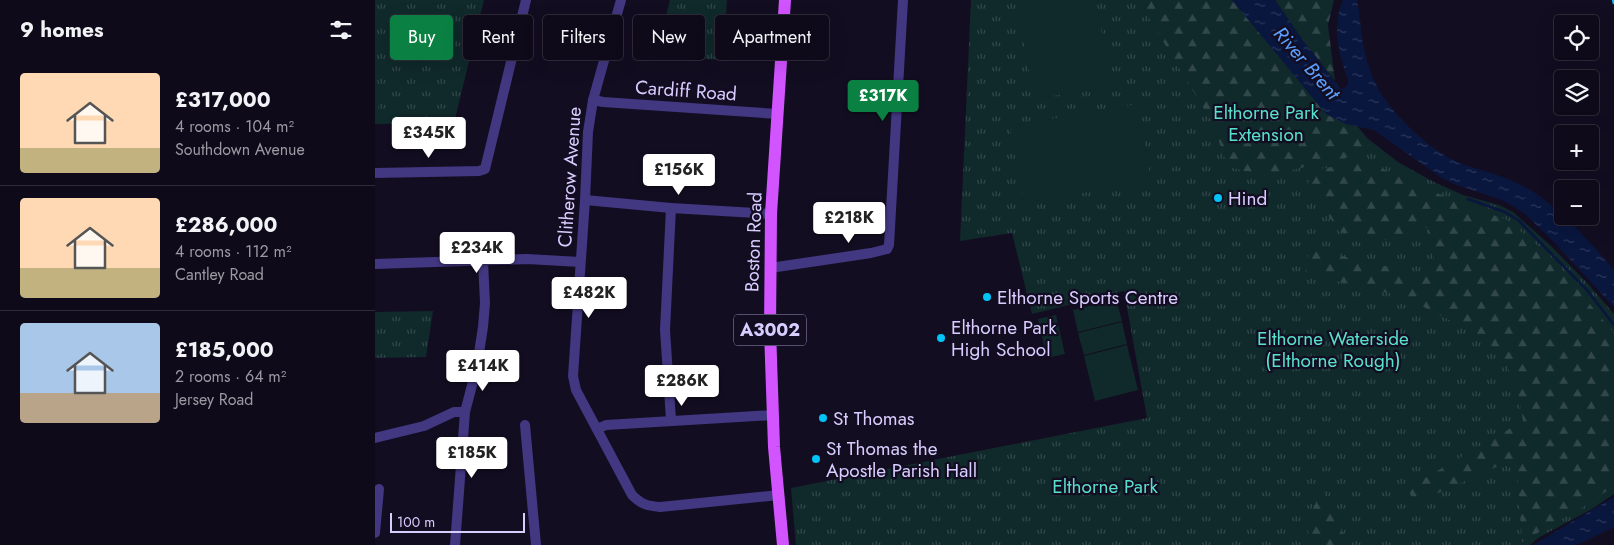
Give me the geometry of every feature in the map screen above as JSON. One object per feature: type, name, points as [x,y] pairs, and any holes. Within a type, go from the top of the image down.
[{"type":"main road","name":"Boston Road","points":[[783,545],[774,447],[770,268],[771,214],[785,0]]},
{"type":"street","points":[[375,173],[479,171],[485,169],[526,0]]},
{"type":"street","name":"Clitherow Avenue","points":[[621,0],[593,100],[588,132],[573,376],[576,390],[632,495],[639,502],[647,506],[660,507],[779,495]]},
{"type":"street","points":[[770,268],[890,250],[903,0]]},
{"type":"street","name":"Cardiff Road","points":[[593,100],[777,114]]},
{"type":"street","points":[[585,200],[671,208],[771,214]]},
{"type":"street","points":[[671,208],[665,330],[671,420]]},
{"type":"street","points":[[375,264],[527,259],[580,262]]},
{"type":"street","points":[[455,545],[465,412],[477,366],[483,327],[485,303],[483,261]]},
{"type":"street","points":[[375,438],[423,426],[454,412],[465,412]]},
{"type":"street","points":[[597,429],[605,425],[773,414]]},
{"type":"street","points":[[525,425],[536,545]]},
{"type":"street","points":[[375,533],[379,488]]},
{"type":"green space","points":[[375,0],[484,0],[480,15],[463,15],[463,60],[469,60],[454,123],[375,124]]},
{"type":"green space","points":[[670,0],[727,0],[726,15],[715,15],[715,60],[705,59],[705,15],[666,15]]},
{"type":"green space","name":"Elthorne Waterside (Elthorne Rough)","points":[[971,0],[1255,0],[1367,138],[1398,162],[1434,182],[1463,195],[1499,205],[1513,212],[1552,247],[1614,314],[1614,494],[1592,509],[1538,538],[1530,545],[796,545],[791,488],[1147,418],[1124,291],[1032,314],[1012,233],[960,241]]},
{"type":"green space","points":[[1017,0],[1096,0],[1111,86],[1034,99]]},
{"type":"green space","name":"Elthorne Park Extension","points":[[1138,0],[1232,0],[1326,114],[1346,124],[1355,126],[1371,152],[1265,176],[1228,167],[1212,122]]},
{"type":"green space","points":[[1275,0],[1334,0],[1328,25],[1335,81],[1302,39]]},
{"type":"green space","points":[[375,72],[377,72],[379,123],[375,123]]},
{"type":"green space","points":[[1138,104],[1151,181],[1024,203],[1010,126]]},
{"type":"green space","points":[[1367,162],[1455,201],[1507,220],[1552,258],[1614,335],[1614,486],[1583,507],[1522,542],[1516,458],[1414,504],[1408,488],[1523,421],[1519,397],[1508,367],[1485,338],[1402,296],[1305,274],[1309,248],[1434,278],[1434,248],[1427,227],[1399,242],[1339,232],[1308,183],[1312,170]]},
{"type":"green space","points":[[1116,299],[1122,321],[1078,332],[1073,310]]},
{"type":"green space","points":[[433,311],[426,357],[375,358],[375,312]]},
{"type":"green space","points":[[1056,315],[1065,354],[1047,358],[1038,319]]},
{"type":"green space","points":[[1122,322],[1127,344],[1084,355],[1078,333]]},
{"type":"green space","points":[[1127,345],[1138,390],[1095,401],[1084,356]]},
{"type":"green space","points":[[1321,488],[1349,545],[1312,545],[1307,528]]},
{"type":"water","name":"River Brent","points":[[1232,0],[1275,0],[1302,39],[1340,88],[1343,89],[1348,85],[1348,80],[1339,50],[1337,20],[1343,0],[1357,0],[1369,67],[1384,98],[1403,121],[1439,152],[1451,159],[1515,182],[1544,199],[1554,208],[1554,225],[1572,225],[1614,270],[1614,307],[1554,242],[1525,214],[1502,200],[1443,179],[1374,130],[1346,124],[1326,114]]},
{"type":"water","points":[[1614,497],[1614,527],[1577,545],[1533,545]]},
{"type":"waterway","points":[[1468,199],[1505,212],[1518,220],[1587,290],[1614,325]]},
{"type":"railway","points":[[1613,0],[1614,4]]},
{"type":"place","name":"Hind","points":[[1218,198]]},
{"type":"place","name":"Elthorne Sports Centre","points":[[987,297]]},
{"type":"place","name":"Elthorne Park High School","points":[[941,338]]},
{"type":"place","name":"St Thomas","points":[[823,418]]},
{"type":"place","name":"St Thomas the Apostle Parish Hall","points":[[816,459]]},
{"type":"park label","name":"Elthorne Park","points":[[1105,486]]}]
